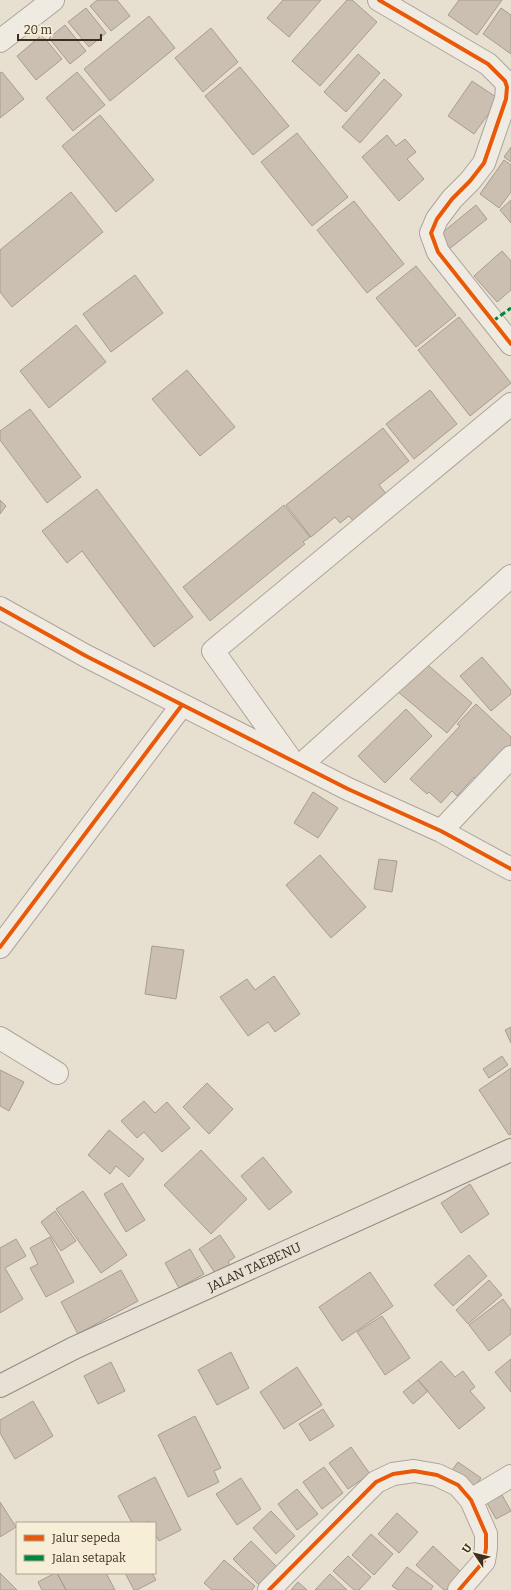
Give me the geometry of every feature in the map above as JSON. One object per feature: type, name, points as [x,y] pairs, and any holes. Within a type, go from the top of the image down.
[{"type":"main road","name":"JALAN TAEBENU","points":[[0,1386],[74,1348],[511,1150]]},
{"type":"street","points":[[0,41],[53,0]]},
{"type":"street","points":[[379,0],[488,64],[505,81],[507,87],[506,99],[484,163],[470,181],[452,199],[437,219],[431,233],[438,252],[511,344]]},
{"type":"street","points":[[296,762],[213,651],[511,404]]},
{"type":"street","points":[[296,762],[511,576]]},
{"type":"street","points":[[0,608],[86,656],[348,789],[441,831],[511,869]]},
{"type":"street","points":[[0,947],[182,705]]},
{"type":"street","points":[[441,831],[511,757]]},
{"type":"street","points":[[0,1038],[57,1073]]},
{"type":"street","points":[[268,1590],[376,1482],[393,1474],[414,1471],[437,1475],[458,1485],[471,1500],[486,1534],[484,1561],[460,1590]]},
{"type":"street","points":[[471,1500],[511,1476]]},
{"type":"building","points":[[97,0],[117,0],[130,16],[111,31],[90,6]]},
{"type":"building","points":[[283,0],[321,0],[289,37],[267,18]]},
{"type":"building","points":[[347,0],[352,0],[377,22],[320,86],[292,61]]},
{"type":"building","points":[[459,0],[502,0],[477,35],[448,15]]},
{"type":"building","points":[[86,8],[106,33],[89,47],[68,22]]},
{"type":"building","points":[[501,8],[511,15],[511,54],[483,34]]},
{"type":"building","points":[[149,16],[175,48],[110,101],[84,69]]},
{"type":"building","points":[[65,25],[86,51],[70,64],[49,38]]},
{"type":"building","points":[[211,28],[238,62],[203,92],[175,58]]},
{"type":"building","points":[[42,35],[62,59],[36,80],[17,56]]},
{"type":"building","points":[[358,54],[380,73],[346,112],[324,92]]},
{"type":"building","points":[[240,67],[289,126],[253,155],[205,96]]},
{"type":"building","points":[[2,72],[24,99],[0,118],[0,73]]},
{"type":"building","points":[[77,72],[105,105],[73,131],[46,98]]},
{"type":"building","points":[[384,79],[402,95],[360,143],[342,127]]},
{"type":"building","points":[[472,81],[499,99],[474,134],[448,116]]},
{"type":"building","points":[[100,115],[154,180],[116,212],[62,146]]},
{"type":"building","points":[[297,133],[348,197],[312,226],[261,162]]},
{"type":"building","points":[[387,135],[396,146],[405,139],[416,152],[407,159],[424,179],[399,201],[362,157]]},
{"type":"building","points":[[511,147],[511,162],[504,157]]},
{"type":"building","points":[[504,160],[511,165],[511,192],[499,208],[480,194]]},
{"type":"building","points":[[71,192],[103,232],[12,307],[0,292],[0,250]]},
{"type":"building","points":[[511,200],[511,223],[500,210]]},
{"type":"building","points":[[354,201],[404,264],[367,293],[317,230]]},
{"type":"building","points":[[476,205],[487,219],[448,250],[437,237]]},
{"type":"building","points":[[502,251],[511,261],[511,290],[497,302],[474,276]]},
{"type":"building","points":[[416,266],[456,315],[416,347],[376,298]]},
{"type":"building","points":[[135,275],[163,313],[111,352],[83,314]]},
{"type":"building","points":[[459,317],[511,383],[470,416],[418,350]]},
{"type":"building","points":[[76,325],[106,362],[49,408],[20,371]]},
{"type":"building","points":[[187,370],[235,427],[200,456],[152,399]]},
{"type":"building","points":[[430,390],[457,424],[414,459],[386,424]]},
{"type":"building","points":[[30,409],[81,477],[47,503],[0,440],[0,431]]},
{"type":"building","points":[[383,428],[409,461],[379,485],[392,501],[359,528],[349,516],[340,523],[335,517],[311,537],[286,505]]},
{"type":"building","points":[[97,489],[193,617],[154,647],[82,551],[67,563],[42,531]]},
{"type":"building","points":[[0,500],[6,506],[0,514]]},
{"type":"building","points":[[284,505],[310,537],[303,542],[305,544],[210,621],[183,587]]},
{"type":"building","points":[[482,657],[511,690],[511,694],[491,711],[460,676]]},
{"type":"building","points":[[423,661],[472,703],[447,733],[397,691]]},
{"type":"building","points":[[476,704],[511,737],[511,751],[478,781],[474,777],[457,796],[452,791],[441,803],[429,792],[427,794],[410,779],[460,726],[457,724]]},
{"type":"building","points":[[406,709],[432,736],[385,783],[358,756]]},
{"type":"building","points":[[313,792],[338,808],[318,838],[294,823]]},
{"type":"building","points":[[320,855],[366,907],[331,938],[286,885]]},
{"type":"building","points":[[379,859],[397,861],[392,892],[374,889]]},
{"type":"building","points":[[152,946],[184,950],[176,999],[145,994]]},
{"type":"building","points":[[274,976],[300,1014],[275,1032],[268,1022],[248,1036],[220,997],[247,979],[255,990]]},
{"type":"building","points":[[511,1027],[511,1043],[505,1030]]},
{"type":"building","points":[[502,1056],[508,1065],[489,1078],[483,1069]]},
{"type":"building","points":[[511,1068],[511,1134],[509,1135],[479,1090]]},
{"type":"building","points":[[0,1070],[24,1082],[9,1111],[0,1106]]},
{"type":"building","points":[[207,1083],[233,1109],[209,1134],[183,1107]]},
{"type":"building","points":[[144,1101],[155,1113],[167,1102],[190,1128],[162,1152],[144,1132],[137,1138],[121,1121]]},
{"type":"building","points":[[109,1130],[144,1159],[129,1177],[116,1166],[110,1174],[88,1155]]},
{"type":"building","points":[[201,1150],[247,1199],[211,1234],[164,1185]]},
{"type":"building","points":[[263,1157],[292,1192],[269,1210],[241,1176]]},
{"type":"building","points":[[122,1183],[145,1220],[126,1232],[104,1194]]},
{"type":"building","points":[[470,1184],[489,1214],[461,1233],[441,1203]]},
{"type":"building","points":[[83,1191],[127,1255],[101,1273],[56,1209]]},
{"type":"building","points":[[55,1211],[76,1241],[61,1251],[41,1222]]},
{"type":"building","points":[[220,1235],[235,1257],[228,1262],[231,1266],[217,1276],[199,1249]]},
{"type":"building","points":[[50,1237],[74,1282],[46,1297],[30,1268],[38,1264],[30,1248]]},
{"type":"building","points":[[16,1239],[26,1256],[5,1268],[23,1299],[0,1313],[0,1248]]},
{"type":"building","points":[[190,1249],[204,1274],[179,1288],[165,1263]]},
{"type":"building","points":[[469,1255],[487,1276],[453,1306],[434,1285]]},
{"type":"building","points":[[121,1270],[138,1301],[78,1334],[61,1302]]},
{"type":"building","points":[[370,1272],[393,1306],[342,1341],[319,1307]]},
{"type":"building","points":[[489,1280],[502,1295],[468,1324],[456,1310]]},
{"type":"building","points":[[503,1299],[511,1310],[511,1334],[489,1351],[469,1325]]},
{"type":"building","points":[[382,1316],[410,1358],[385,1375],[357,1332]]},
{"type":"building","points":[[231,1352],[249,1388],[217,1405],[198,1370]]},
{"type":"building","points":[[511,1359],[511,1392],[495,1372]]},
{"type":"building","points":[[441,1361],[455,1377],[463,1371],[475,1387],[470,1391],[485,1408],[459,1429],[418,1380]]},
{"type":"building","points":[[111,1362],[125,1391],[98,1404],[84,1376]]},
{"type":"building","points":[[297,1367],[322,1405],[284,1429],[260,1392]]},
{"type":"building","points":[[418,1380],[428,1391],[413,1404],[403,1392]]},
{"type":"building","points":[[33,1401],[53,1436],[15,1459],[0,1433],[0,1420]]},
{"type":"building","points":[[323,1409],[334,1426],[310,1441],[299,1424]]},
{"type":"building","points":[[195,1416],[221,1468],[214,1471],[219,1482],[188,1497],[158,1435]]},
{"type":"building","points":[[351,1447],[370,1474],[348,1489],[329,1463]]},
{"type":"building","points":[[458,1462],[481,1478],[472,1490],[450,1473]]},
{"type":"building","points":[[324,1467],[343,1493],[322,1509],[303,1482]]},
{"type":"building","points":[[155,1477],[181,1530],[159,1541],[156,1536],[156,1522],[131,1522],[118,1496]]},
{"type":"building","points":[[241,1478],[261,1509],[237,1525],[216,1494]]},
{"type":"building","points":[[297,1489],[318,1514],[297,1530],[278,1504]]},
{"type":"building","points":[[502,1495],[511,1511],[496,1519],[487,1503]]},
{"type":"building","points":[[0,1502],[16,1527],[0,1537]]},
{"type":"building","points":[[271,1511],[295,1536],[276,1554],[253,1528]]},
{"type":"building","points":[[397,1513],[418,1532],[399,1553],[378,1534]]},
{"type":"building","points":[[371,1534],[393,1554],[374,1575],[352,1555]]},
{"type":"building","points":[[251,1541],[278,1568],[261,1587],[233,1559]]},
{"type":"building","points":[[433,1546],[462,1573],[447,1590],[444,1590],[416,1565]]},
{"type":"building","points":[[348,1556],[371,1577],[359,1590],[354,1590],[333,1571]]},
{"type":"building","points":[[224,1560],[255,1586],[252,1590],[212,1590],[204,1583]]},
{"type":"building","points":[[407,1567],[433,1586],[431,1590],[398,1590],[392,1586]]},
{"type":"building","points":[[0,1573],[17,1590],[0,1590]]},
{"type":"building","points":[[53,1574],[58,1574],[66,1590],[42,1590],[38,1582]]},
{"type":"building","points":[[58,1574],[107,1574],[115,1590],[66,1590]]},
{"type":"building","points":[[126,1574],[153,1574],[156,1580],[137,1590],[134,1590]]},
{"type":"building","points":[[330,1574],[347,1590],[315,1590]]},
{"type":"building","points":[[298,1582],[307,1590],[291,1590]]},
{"type":"marked path","points":[[493,321],[511,308]]},
{"type":"cycle path","points":[[379,0],[488,64],[505,81],[507,87],[506,99],[484,163],[470,181],[452,199],[437,219],[431,233],[438,252],[511,344]]},
{"type":"cycle path","points":[[0,608],[86,656],[348,789],[441,831],[511,869]]},
{"type":"cycle path","points":[[0,947],[182,705]]},
{"type":"cycle path","points":[[269,1590],[376,1482],[393,1474],[414,1471],[437,1475],[458,1485],[471,1500],[486,1534],[484,1561],[459,1590]]}]
